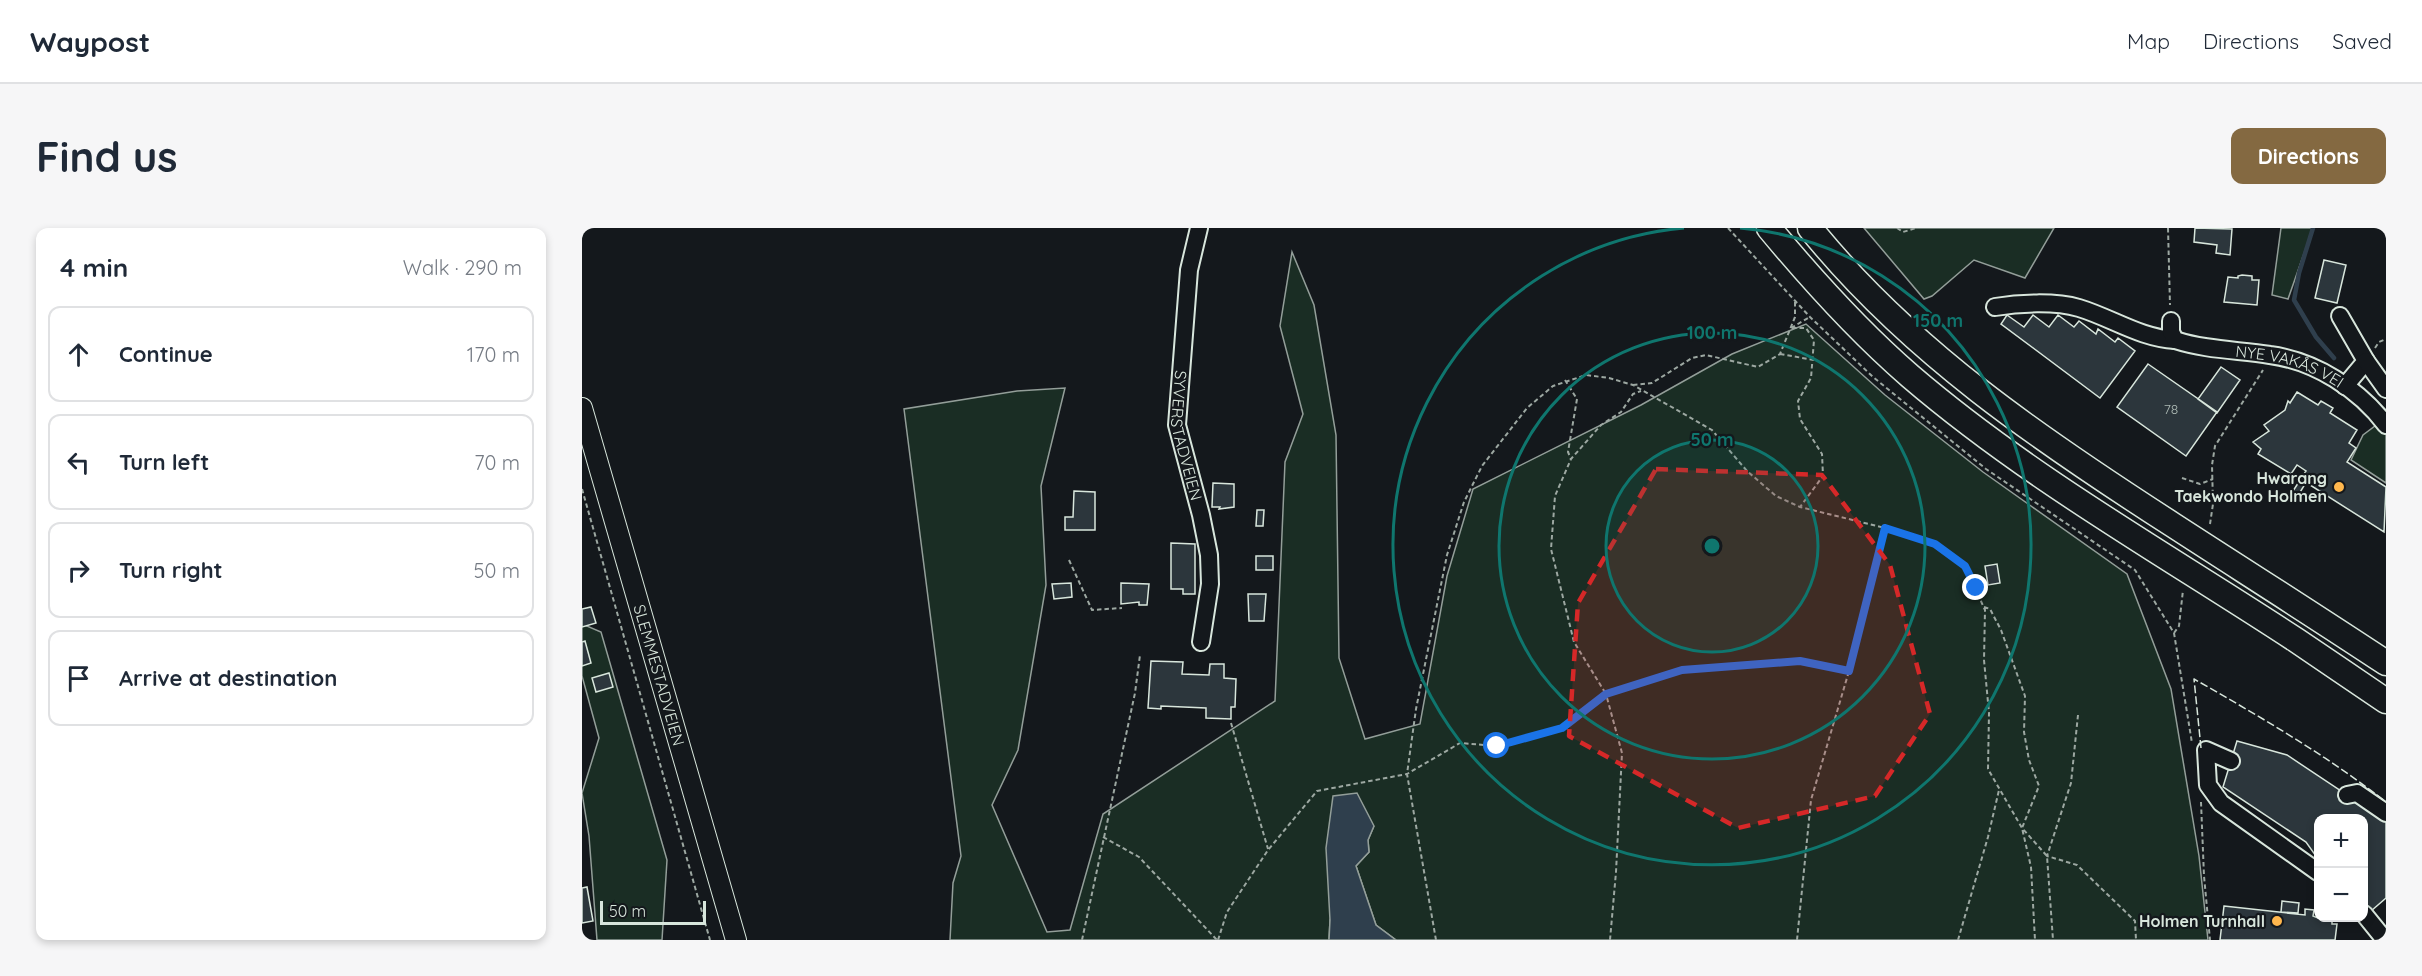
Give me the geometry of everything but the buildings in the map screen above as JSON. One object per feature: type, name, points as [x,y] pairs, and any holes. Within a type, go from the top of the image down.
[{"type":"highway","points":[[1769,228],[1809,276],[1857,327],[1964,420],[2059,489],[2296,640],[2386,701]]},
{"type":"highway","points":[[1810,228],[1832,256],[1881,305],[1930,351],[1991,400],[2074,461],[2386,663]]},
{"type":"main road","name":"SLEMMESTADVEIEN","points":[[582,408],[735,940]]},
{"type":"street","name":"SYVERSTADVEIEN","points":[[1199,228],[1189,270],[1177,424],[1209,555],[1210,584],[1202,642]]},
{"type":"street","name":"NYE VAKÅS VEI","points":[[1995,307],[2019,303],[2075,307],[2156,339],[2175,340],[2196,347],[2273,355],[2312,366],[2345,386],[2386,425]]},
{"type":"street","points":[[2340,316],[2366,362],[2386,389]]},
{"type":"street","points":[[2171,321],[2171,332],[2175,340]]},
{"type":"street","points":[[2345,386],[2366,362]]},
{"type":"street","points":[[2231,761],[2206,750],[2208,785],[2221,803],[2314,868]]},
{"type":"street","points":[[2347,795],[2357,793],[2386,813]]},
{"type":"street","points":[[2368,919],[2385,939]]},
{"type":"path","points":[[1728,228],[1810,317],[1873,377],[1986,469],[2136,570],[2174,633],[2193,750]]},
{"type":"path","points":[[1897,228],[1903,232],[1916,228]]},
{"type":"path","points":[[2168,228],[2171,321]]},
{"type":"path","points":[[1633,386],[1652,383],[1692,358],[1706,355],[1758,367],[1780,354],[1795,317],[1795,299]]},
{"type":"path","points":[[1791,328],[1810,317]]},
{"type":"path","points":[[1791,328],[1806,328],[1814,340],[1811,378],[1798,401],[1800,419],[1822,454],[1823,476],[1800,507]]},
{"type":"path","points":[[1780,354],[1814,360]]},
{"type":"path","points":[[2210,524],[2213,504],[2214,446],[2273,355]]},
{"type":"path","points":[[1436,940],[1407,774],[1416,709],[1446,555],[1464,502],[1482,466],[1527,408],[1553,386],[1565,380],[1586,375],[1633,386],[1712,430],[1755,477],[1776,496],[1800,507],[1885,528],[1935,544],[1965,566],[1983,607],[1984,660],[1989,713],[1988,769],[2022,828],[2047,856],[2078,865],[2135,921],[2136,940]]},
{"type":"path","points":[[1565,380],[1577,399],[1568,452],[1571,459]]},
{"type":"path","points":[[1610,940],[1622,753],[1606,694],[1574,642],[1551,549],[1555,496],[1571,459],[1601,425],[1621,412],[1633,394],[1642,390]]},
{"type":"path","points":[[2182,478],[2200,484],[2212,479]]},
{"type":"path","points":[[582,489],[711,940]]},
{"type":"path","points":[[1797,940],[1811,800],[1849,671],[1885,528]]},
{"type":"path","points":[[1070,560],[1092,610],[1122,608]]},
{"type":"path","points":[[2174,633],[2179,626],[2183,588]]},
{"type":"path","points":[[1983,607],[1990,609],[2001,630],[2025,696],[2024,732],[2029,760],[2039,786],[2022,828],[2031,867],[2036,940]]},
{"type":"path","points":[[1082,940],[1135,693],[1140,655]]},
{"type":"path","points":[[1103,837],[1139,857],[1217,940],[1227,912],[1268,850],[1317,791],[1407,774],[1460,743],[1497,746],[1562,728],[1606,694],[1682,670],[1800,661],[1849,671]]},
{"type":"path","points":[[2053,940],[2047,856],[2072,783],[2078,716]]},
{"type":"path","points":[[1231,723],[1268,850]]},
{"type":"path","points":[[1958,940],[1999,790]]},
{"type":"path","points":[[2200,797],[2210,940]]},
{"type":"highlighted area","points":[[1656,469],[1822,475],[1890,565],[1930,714],[1875,796],[1738,828],[1569,736],[1578,603]]},
{"type":"green space","points":[[1864,228],[2054,228],[2025,278],[1974,260],[1932,296],[1924,299]]},
{"type":"green space","points":[[2281,228],[2313,228],[2288,299],[2272,295]]},
{"type":"green space","points":[[1292,252],[1314,305],[1336,435],[1339,658],[1365,739],[1420,724],[1447,576],[1473,489],[1641,405],[1732,354],[1806,324],[1885,395],[1983,472],[2127,574],[2171,689],[2199,856],[2208,940],[1396,940],[1376,925],[1356,866],[1369,852],[1368,840],[1374,826],[1330,920],[1329,940],[950,940],[953,883],[961,856],[904,409],[1017,391],[1065,388],[1041,486],[1046,585],[1018,750],[992,805],[1047,932],[1070,930],[1103,814],[1275,701],[1285,462],[1303,414],[1280,326]]},
{"type":"green space","points":[[2375,426],[2380,426],[2386,433],[2386,483],[2351,460],[2363,435]]},
{"type":"green space","points":[[582,624],[601,632],[667,860],[662,940],[597,940],[589,836],[582,793],[599,738],[582,676]]},
{"type":"water","points":[[1357,793],[1374,826],[1368,840],[1369,852],[1356,866],[1376,925],[1396,940],[1329,940],[1326,848],[1333,796]]},
{"type":"waterway","points":[[2313,228],[2299,273],[2294,300],[2316,337],[2334,358]]},
{"type":"fence","points":[[2201,748],[2194,679],[2316,752],[2386,802]]},
{"type":"place","name":"Hwarang Taekwondo Holmen","points":[[2339,487]]},
{"type":"place","name":"Holmen Turnhall","points":[[2277,921]]},
{"type":"route","points":[[1497,746],[1562,728],[1606,694],[1682,670],[1800,661],[1849,671],[1885,528],[1935,544],[1965,566],[1976,588]]}]
